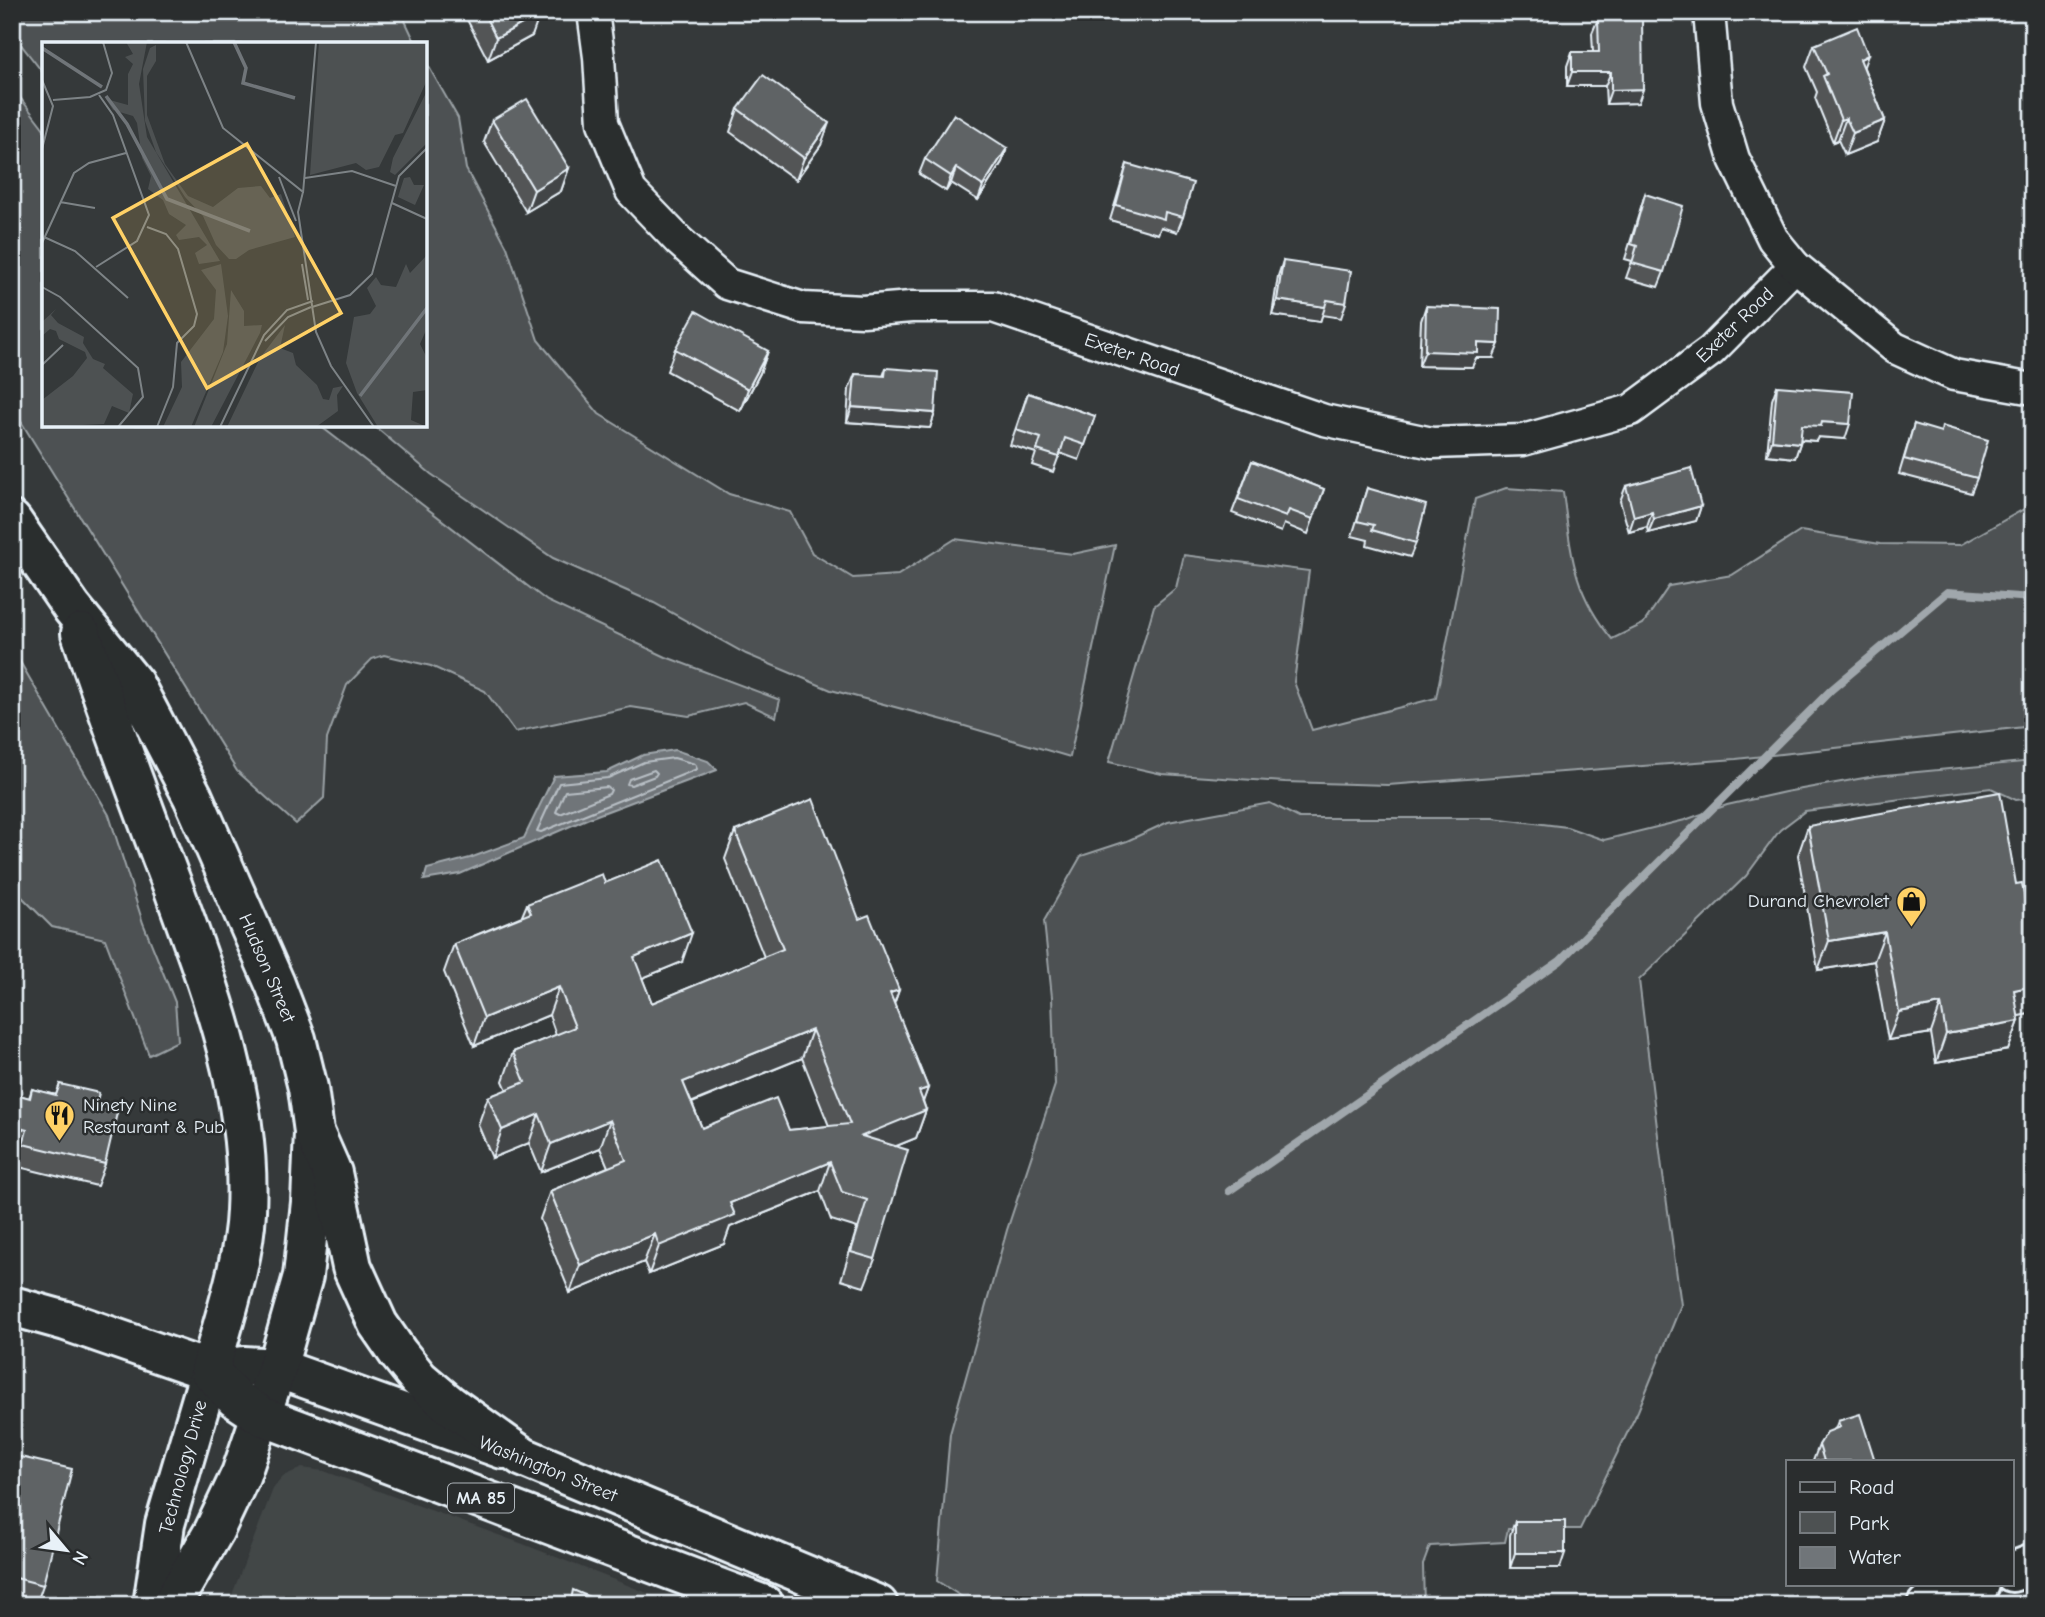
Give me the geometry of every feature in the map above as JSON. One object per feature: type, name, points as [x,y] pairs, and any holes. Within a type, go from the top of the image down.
[{"type":"main road","name":"Hudson Street","points":[[12,521],[72,608],[134,684],[193,797],[275,984],[296,1039],[314,1132],[311,1202],[303,1276],[262,1416]]},
{"type":"main road","name":"Hudson Street","points":[[72,608],[121,753],[191,934],[233,1068],[246,1170],[246,1213],[237,1263],[210,1371]]},
{"type":"main road","points":[[314,1132],[332,1173],[352,1267],[378,1324],[419,1379],[450,1405],[523,1457]]},
{"type":"main road","name":"Washington Street","points":[[12,1306],[66,1321],[210,1371],[244,1366],[277,1368],[523,1457],[878,1605]]},
{"type":"main road","name":"Washington Street","points":[[210,1371],[235,1398],[262,1416],[764,1605]]},
{"type":"main road","name":"Technology Drive","points":[[153,1605],[165,1524],[210,1371]]},
{"type":"main road","points":[[171,1605],[214,1531],[241,1475],[262,1416]]},
{"type":"main road","points":[[2014,1571],[2033,1564]]},
{"type":"main road","points":[[1927,1605],[1975,1586]]},
{"type":"street","name":"Exeter Road","points":[[593,12],[603,122],[631,191],[679,241],[727,284],[803,308],[863,311],[911,307],[993,307],[1324,420],[1432,443],[1522,440],[1631,410],[1712,351],[1795,266]]},
{"type":"street","points":[[1709,12],[1717,103],[1734,159],[1773,239],[1795,266],[1895,348],[1954,375],[2033,389]]},
{"type":"shaded area","points":[[302,1468],[324,1471],[523,1544],[678,1605],[228,1605],[273,1489],[283,1476]]},
{"type":"green space","points":[[12,12],[401,12],[415,42],[42,42],[42,71],[12,33]]},
{"type":"green space","points":[[427,64],[458,118],[466,169],[507,247],[538,340],[599,414],[729,494],[790,512],[812,553],[853,578],[898,575],[955,539],[1073,554],[1115,545],[1070,757],[831,690],[746,654],[654,603],[553,558],[431,474],[375,427],[427,427]]},
{"type":"green space","points":[[12,87],[42,126],[42,427],[322,427],[547,601],[666,657],[780,700],[776,717],[744,702],[689,716],[631,707],[515,732],[485,691],[431,666],[384,655],[372,659],[347,685],[327,739],[324,798],[296,824],[237,771],[12,407]]},
{"type":"green space","points":[[1506,488],[1563,492],[1571,552],[1581,587],[1612,639],[1643,624],[1669,586],[1732,575],[1801,531],[1880,544],[1960,545],[2033,504],[2033,726],[1736,759],[1388,785],[1162,774],[1109,762],[1154,606],[1176,588],[1184,555],[1309,571],[1294,682],[1312,730],[1436,698],[1475,499]]},
{"type":"green space","points":[[12,648],[109,815],[143,923],[175,1002],[178,1041],[149,1055],[105,939],[52,927],[12,887]]},
{"type":"green space","points":[[2033,761],[2033,798],[2016,800],[1991,788],[1805,811],[1780,830],[1746,876],[1639,980],[1681,1305],[1638,1411],[1580,1529],[1508,1529],[1505,1542],[1430,1546],[1423,1565],[1424,1605],[975,1605],[937,1581],[950,1434],[1007,1230],[1055,1085],[1052,997],[1044,921],[1081,856],[1127,841],[1168,822],[1270,803],[1299,818],[1493,818],[1567,827],[1604,840],[1685,820],[1727,805],[1785,792],[1875,776]]},
{"type":"water","points":[[675,750],[708,761],[717,770],[589,818],[460,874],[424,880],[427,869],[470,858],[524,838],[554,776],[607,772],[643,755]]},
{"type":"building","points":[[483,12],[539,12],[540,14],[496,38]]},
{"type":"building","points":[[1642,18],[1643,89],[1611,90],[1611,72],[1572,72],[1572,52],[1599,52],[1598,19]]},
{"type":"building","points":[[1857,27],[1868,55],[1860,59],[1885,120],[1853,133],[1846,118],[1841,120],[1823,76],[1827,74],[1814,45]]},
{"type":"building","points":[[763,75],[829,123],[804,158],[738,109]]},
{"type":"building","points":[[527,99],[569,168],[534,190],[492,120]]},
{"type":"building","points":[[954,114],[1007,148],[983,186],[956,168],[951,176],[925,159]]},
{"type":"building","points":[[1127,164],[1193,183],[1183,217],[1165,212],[1164,219],[1116,205]]},
{"type":"building","points":[[1645,194],[1683,206],[1664,272],[1632,263],[1637,246],[1631,244]]},
{"type":"building","points":[[1283,261],[1351,271],[1346,303],[1327,300],[1325,307],[1277,300]]},
{"type":"building","points":[[1426,306],[1500,309],[1499,344],[1478,343],[1478,353],[1425,351]]},
{"type":"building","points":[[696,311],[768,351],[748,389],[675,349]]},
{"type":"building","points":[[886,368],[938,372],[935,413],[852,407],[855,374],[885,376]]},
{"type":"building","points":[[1777,386],[1853,392],[1850,424],[1822,422],[1821,426],[1802,425],[1800,443],[1772,440]]},
{"type":"building","points":[[1028,393],[1095,416],[1085,445],[1065,438],[1059,457],[1037,450],[1041,438],[1016,430]]},
{"type":"building","points":[[1914,424],[1941,432],[1942,426],[1988,440],[1977,478],[1904,459]]},
{"type":"building","points":[[1252,461],[1324,489],[1313,519],[1289,510],[1286,517],[1238,499]]},
{"type":"building","points":[[1691,468],[1701,506],[1654,519],[1652,512],[1634,517],[1626,486]]},
{"type":"building","points":[[1367,488],[1426,505],[1416,543],[1372,530],[1374,525],[1357,521]]},
{"type":"building","name":"Durand Chevrolet","points":[[2000,792],[2016,884],[2022,883],[2033,947],[2033,986],[2014,990],[2019,1021],[1946,1034],[1941,1004],[1899,1012],[1885,932],[1829,941],[1808,826]]},
{"type":"building","points":[[813,799],[859,919],[869,915],[899,990],[890,993],[928,1088],[919,1091],[926,1110],[862,1136],[908,1150],[875,1259],[851,1252],[867,1200],[842,1192],[830,1162],[730,1203],[735,1215],[659,1246],[655,1234],[580,1265],[550,1191],[626,1160],[610,1120],[551,1144],[539,1114],[502,1130],[488,1097],[525,1082],[513,1052],[575,1027],[559,987],[484,1018],[454,944],[531,913],[527,904],[602,874],[605,883],[662,860],[692,933],[634,957],[652,1003],[783,949],[735,831]],"holes":[[[812,1030],[850,1124],[789,1130],[776,1098],[702,1128],[683,1082]]]},
{"type":"building","points":[[60,1084],[99,1093],[95,1108],[117,1113],[105,1164],[23,1144],[27,1130],[12,1126],[12,1093],[30,1098],[32,1089],[56,1095]]},
{"type":"building","points":[[1860,1414],[1875,1460],[1824,1460],[1819,1445],[1827,1432],[1840,1427],[1838,1421]]},
{"type":"building","points":[[12,1455],[72,1469],[43,1585],[12,1577]]},
{"type":"building","points":[[1515,1521],[1565,1521],[1565,1553],[1515,1553]]},
{"type":"building","points":[[573,1590],[608,1605],[570,1605]]},
{"type":"waterway","points":[[1229,1191],[1560,961],[1831,690],[1947,592],[2033,598]]},
{"type":"place","name":"Durand Chevrolet","points":[[1912,928]]},
{"type":"place","name":"Ninety Nine Restaurant & Pub","points":[[60,1143]]}]
